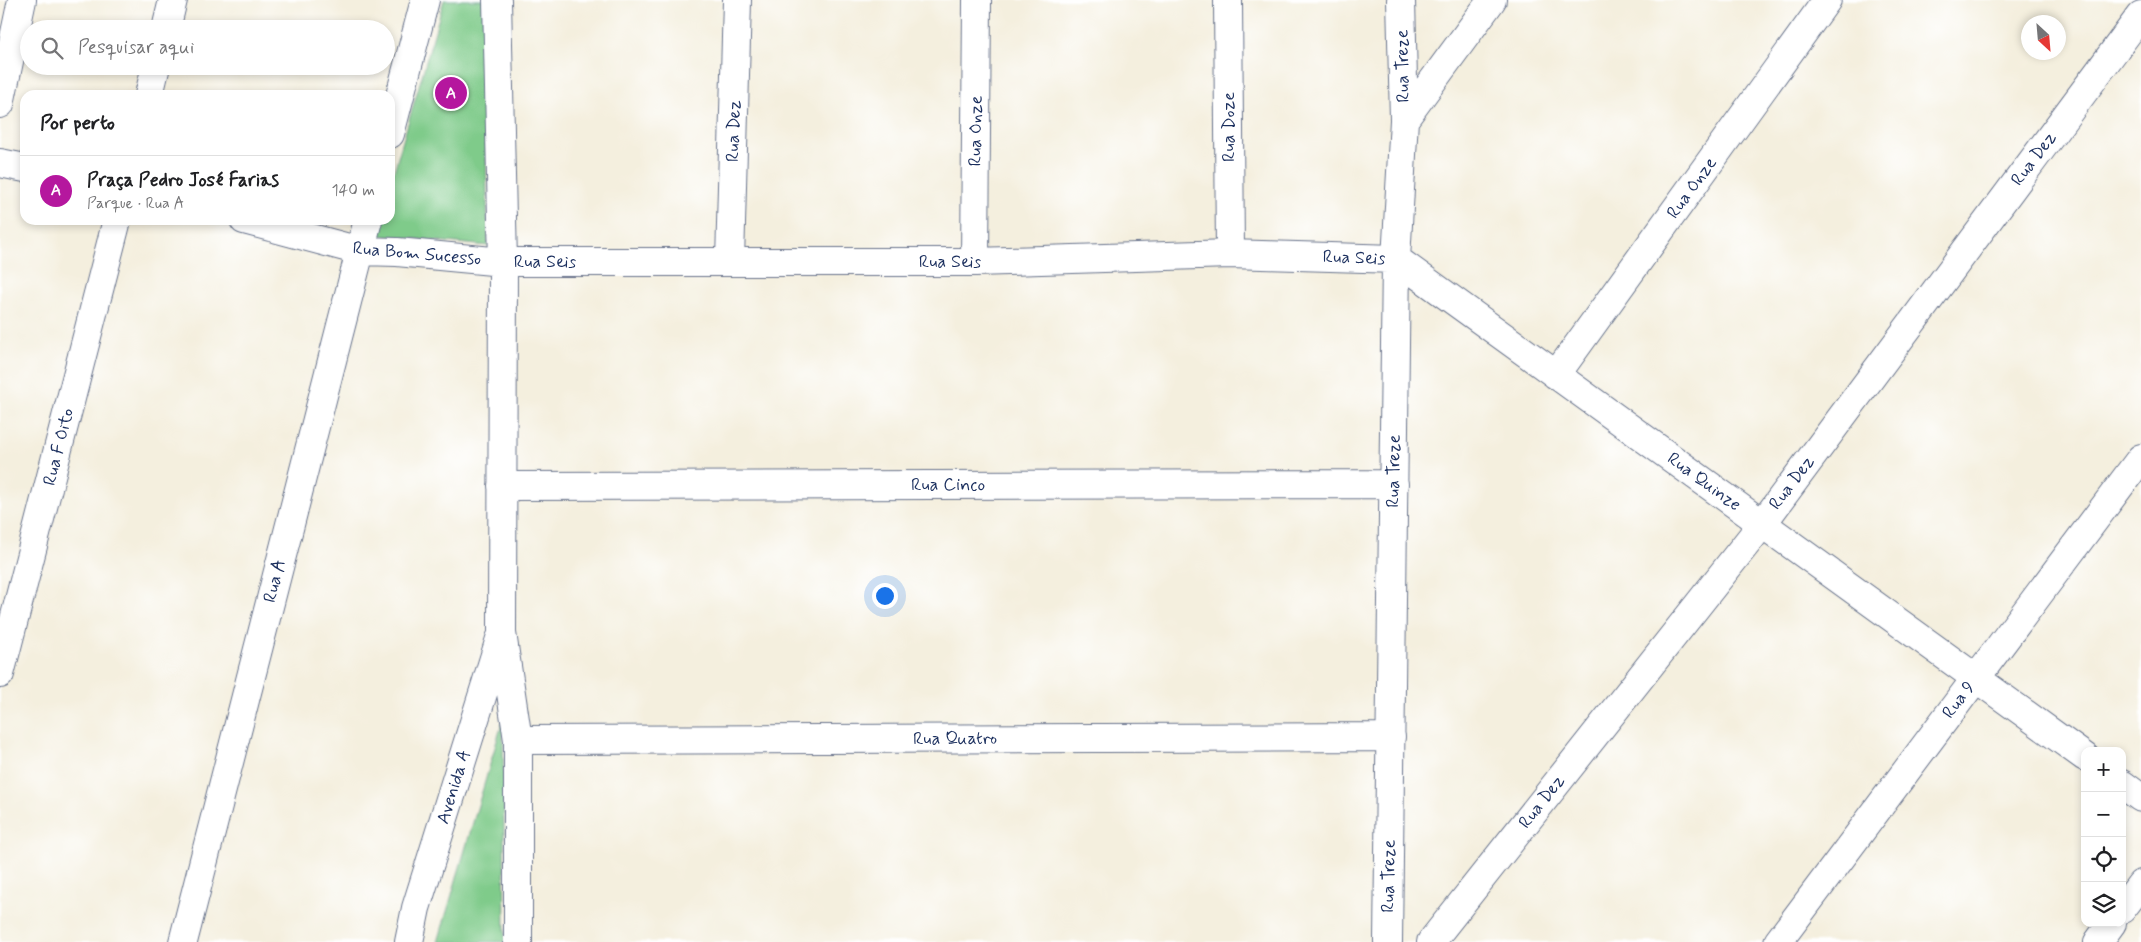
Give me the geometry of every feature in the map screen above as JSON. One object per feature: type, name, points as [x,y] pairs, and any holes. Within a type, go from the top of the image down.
[{"type":"street","points":[[0,104],[22,0]]},
{"type":"street","points":[[168,20],[173,0]]},
{"type":"street","points":[[395,115],[425,0]]},
{"type":"street","points":[[497,0],[503,262],[502,632],[518,740],[518,942]]},
{"type":"street","name":"Rua Dez","points":[[730,261],[737,0]]},
{"type":"street","name":"Rua Onze","points":[[975,262],[977,0]]},
{"type":"street","name":"Rua Doze","points":[[1228,0],[1230,254]]},
{"type":"street","name":"Rua Treze","points":[[1388,942],[1396,259],[1404,120],[1402,0]]},
{"type":"street","points":[[1404,120],[1492,0]]},
{"type":"street","name":"Rua Onze","points":[[1556,375],[1827,0]]},
{"type":"street","name":"Rua Dez","points":[[1431,942],[1762,524],[2141,15]]},
{"type":"street","points":[[150,90],[154,75]]},
{"type":"street","points":[[0,163],[20,167]]},
{"type":"street","name":"Rua F Oito","points":[[0,674],[116,225]]},
{"type":"street","name":"Rua Bom Sucesso","points":[[263,225],[360,251],[397,252],[503,262]]},
{"type":"street","name":"Rua A","points":[[183,942],[367,225]]},
{"type":"street","name":"Rua Seis","points":[[503,262],[975,262],[1230,254],[1396,259]]},
{"type":"street","name":"Rua Quinze","points":[[1396,259],[2081,754]]},
{"type":"street","name":"Rua 9","points":[[1778,942],[2141,458]]},
{"type":"street","name":"Rua Cinco","points":[[502,486],[1394,484]]},
{"type":"street","name":"Avenida A","points":[[409,942],[416,908],[502,632]]},
{"type":"street","name":"Rua Quatro","points":[[518,740],[1391,737]]},
{"type":"street","points":[[2126,787],[2141,798]]},
{"type":"street","points":[[2126,904],[2141,884]]},
{"type":"street","points":[[2098,942],[2109,927]]},
{"type":"green space","points":[[444,0],[483,0],[488,246],[375,235],[378,225],[395,225],[395,168]]},
{"type":"green space","points":[[503,720],[505,942],[438,942]]},
{"type":"place","name":"Praça Pedro José Farias","points":[[451,93]]}]
